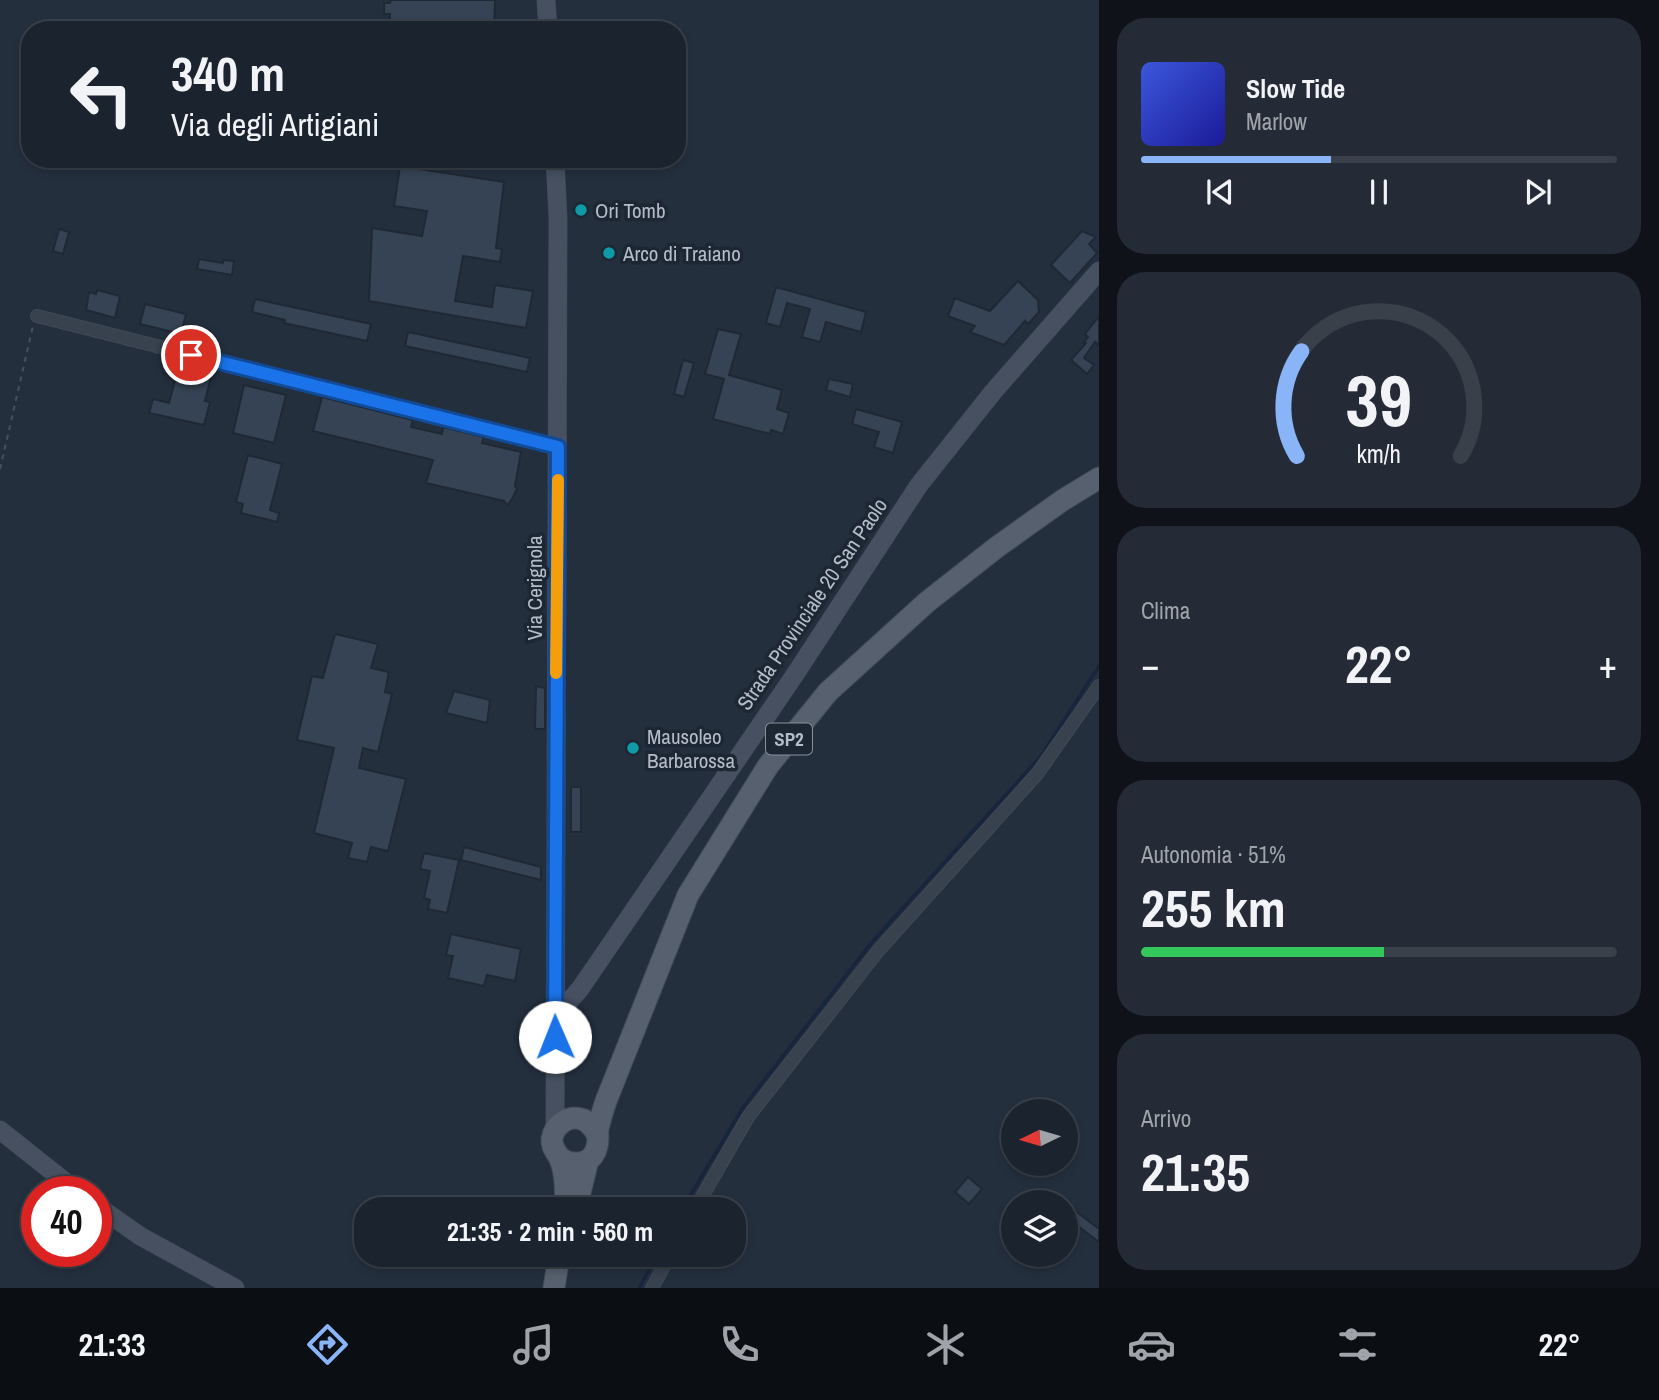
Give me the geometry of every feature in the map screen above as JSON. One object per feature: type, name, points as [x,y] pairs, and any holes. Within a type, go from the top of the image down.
[{"type":"main road","name":"SP2","points":[[555,1130],[566,1120],[584,1124],[606,1101],[688,895],[768,766],[828,692],[927,602],[997,547],[1099,478]]},
{"type":"main road","points":[[579,1197],[588,1160],[597,1148],[584,1124]]},
{"type":"main road","points":[[555,1130],[552,1145],[560,1158],[566,1197]]},
{"type":"main road","points":[[560,1158],[574,1164],[588,1160]]},
{"type":"main road","points":[[554,1288],[557,1267]]},
{"type":"main road","points":[[564,1288],[567,1267]]},
{"type":"street","points":[[546,0],[547,21]]},
{"type":"street","name":"Via Cerignola","points":[[555,168],[558,447],[555,1017]]},
{"type":"street","name":"Strada Provinciale 20 San Paolo","points":[[555,1017],[580,989],[919,485],[993,392],[1099,271]]},
{"type":"street","points":[[37,316],[558,447]]},
{"type":"street","points":[[702,1197],[748,1117],[878,950],[1037,774],[1099,686]]},
{"type":"street","points":[[555,1017],[555,1130]]},
{"type":"street","points":[[556,1095],[559,1109],[584,1124]]},
{"type":"street","points":[[0,1130],[58,1176]]},
{"type":"street","points":[[112,1216],[141,1236],[235,1288]]},
{"type":"street","points":[[652,1288],[663,1267]]},
{"type":"path","points":[[0,469],[29,336],[37,316]]},
{"type":"building","points":[[391,0],[495,0],[494,21],[390,21],[390,14],[384,14],[384,3],[390,3]]},
{"type":"building","points":[[400,168],[504,182],[496,248],[502,249],[500,262],[463,256],[455,301],[492,307],[495,285],[533,291],[526,328],[369,301],[372,228],[422,236],[427,211],[394,206]]},
{"type":"building","points":[[59,229],[69,232],[63,254],[53,251]]},
{"type":"building","points":[[1082,231],[1096,237],[1089,244],[1097,253],[1070,283],[1051,265]]},
{"type":"building","points":[[199,259],[223,263],[223,260],[234,261],[232,275],[197,269]]},
{"type":"building","points":[[1018,281],[1038,300],[1039,312],[1028,324],[1025,321],[1004,345],[970,332],[975,326],[948,316],[955,298],[990,311]]},
{"type":"building","points":[[776,287],[866,312],[861,332],[826,322],[820,342],[802,337],[810,309],[787,303],[780,327],[766,323]]},
{"type":"building","points":[[97,290],[120,296],[115,318],[86,310],[89,292],[96,294]]},
{"type":"building","points":[[255,299],[371,324],[367,341],[284,323],[285,320],[252,312]]},
{"type":"building","points":[[145,304],[186,314],[181,334],[140,324]]},
{"type":"building","points":[[1099,316],[1099,345],[1095,342],[1084,358],[1094,365],[1087,374],[1071,360],[1086,343],[1084,342],[1088,337],[1085,334]]},
{"type":"building","points":[[718,329],[741,334],[729,375],[782,390],[777,409],[789,413],[783,434],[771,430],[770,434],[713,419],[724,379],[705,374]]},
{"type":"building","points":[[408,332],[530,358],[527,372],[405,346]]},
{"type":"building","points":[[683,360],[694,363],[684,397],[674,394]]},
{"type":"building","points":[[179,365],[212,373],[205,401],[210,402],[204,425],[149,413],[153,399],[169,403]]},
{"type":"building","points":[[829,379],[853,384],[850,397],[826,390]]},
{"type":"building","points":[[244,385],[286,395],[274,443],[233,433]]},
{"type":"building","points":[[322,397],[413,420],[411,427],[442,434],[443,427],[484,437],[482,443],[521,452],[515,486],[517,489],[511,501],[507,505],[504,501],[426,483],[433,460],[313,431]]},
{"type":"building","points":[[856,409],[902,422],[893,453],[874,447],[879,432],[852,424]]},
{"type":"building","points":[[248,455],[282,464],[270,510],[279,513],[277,522],[241,513],[243,504],[236,502]]},
{"type":"building","points":[[335,634],[378,644],[371,668],[389,672],[385,692],[392,694],[378,752],[363,748],[359,768],[406,779],[388,851],[371,847],[367,862],[348,858],[352,843],[314,833],[334,748],[297,740],[312,676],[323,678]]},
{"type":"building","points":[[536,686],[545,688],[545,729],[535,729]]},
{"type":"building","points":[[454,691],[490,700],[487,723],[446,713]]},
{"type":"building","points":[[571,787],[581,787],[581,832],[571,832]]},
{"type":"building","points":[[464,847],[541,867],[541,880],[461,860]]},
{"type":"building","points":[[424,853],[459,860],[447,913],[428,909],[430,900],[424,898],[430,871],[420,869]]},
{"type":"building","points":[[451,934],[521,949],[515,981],[487,975],[484,986],[448,978],[453,956],[446,955]]},
{"type":"building","points":[[968,1177],[982,1189],[969,1204],[955,1192]]},
{"type":"building","points":[[1078,1213],[1099,1229],[1099,1242],[1078,1226]]},
{"type":"waterway","points":[[689,1197],[744,1106],[872,942],[1041,756],[1099,666]]},
{"type":"waterway","points":[[639,1288],[650,1267]]},
{"type":"slow traffic","points":[[556,673],[558,480]]},
{"type":"place","name":"Ori Tomb","points":[[581,210]]},
{"type":"place","name":"Arco di Traiano","points":[[609,253]]},
{"type":"place","name":"Mausoleo Barbarossa","points":[[633,748]]},
{"type":"route","points":[[191,355],[558,447],[555,1037]]}]
